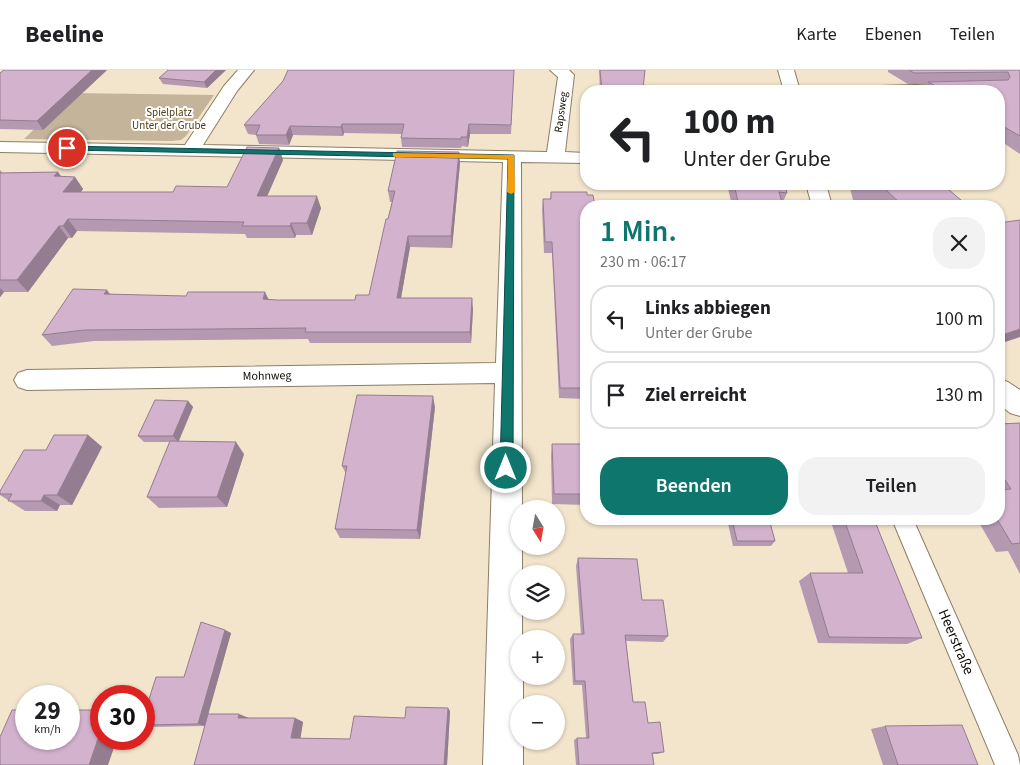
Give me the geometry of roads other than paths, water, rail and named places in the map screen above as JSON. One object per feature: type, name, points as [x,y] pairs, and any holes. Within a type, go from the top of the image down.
[{"type":"street","points":[[192,150],[230,90],[246,70]]},
{"type":"street","name":"Rapsweg","points":[[555,157],[566,75],[558,70]]},
{"type":"street","points":[[786,70],[792,85]]},
{"type":"street","points":[[0,147],[580,158]]},
{"type":"street","points":[[503,765],[512,157]]},
{"type":"street","name":"Mohnweg","points":[[27,380],[508,373]]},
{"type":"street","points":[[1005,393],[1020,404]]},
{"type":"lane","name":"Heerstraße","points":[[906,525],[1008,765]]},
{"type":"park label","name":"Spielplatz Unter der Grube","points":[[169,118]]}]
